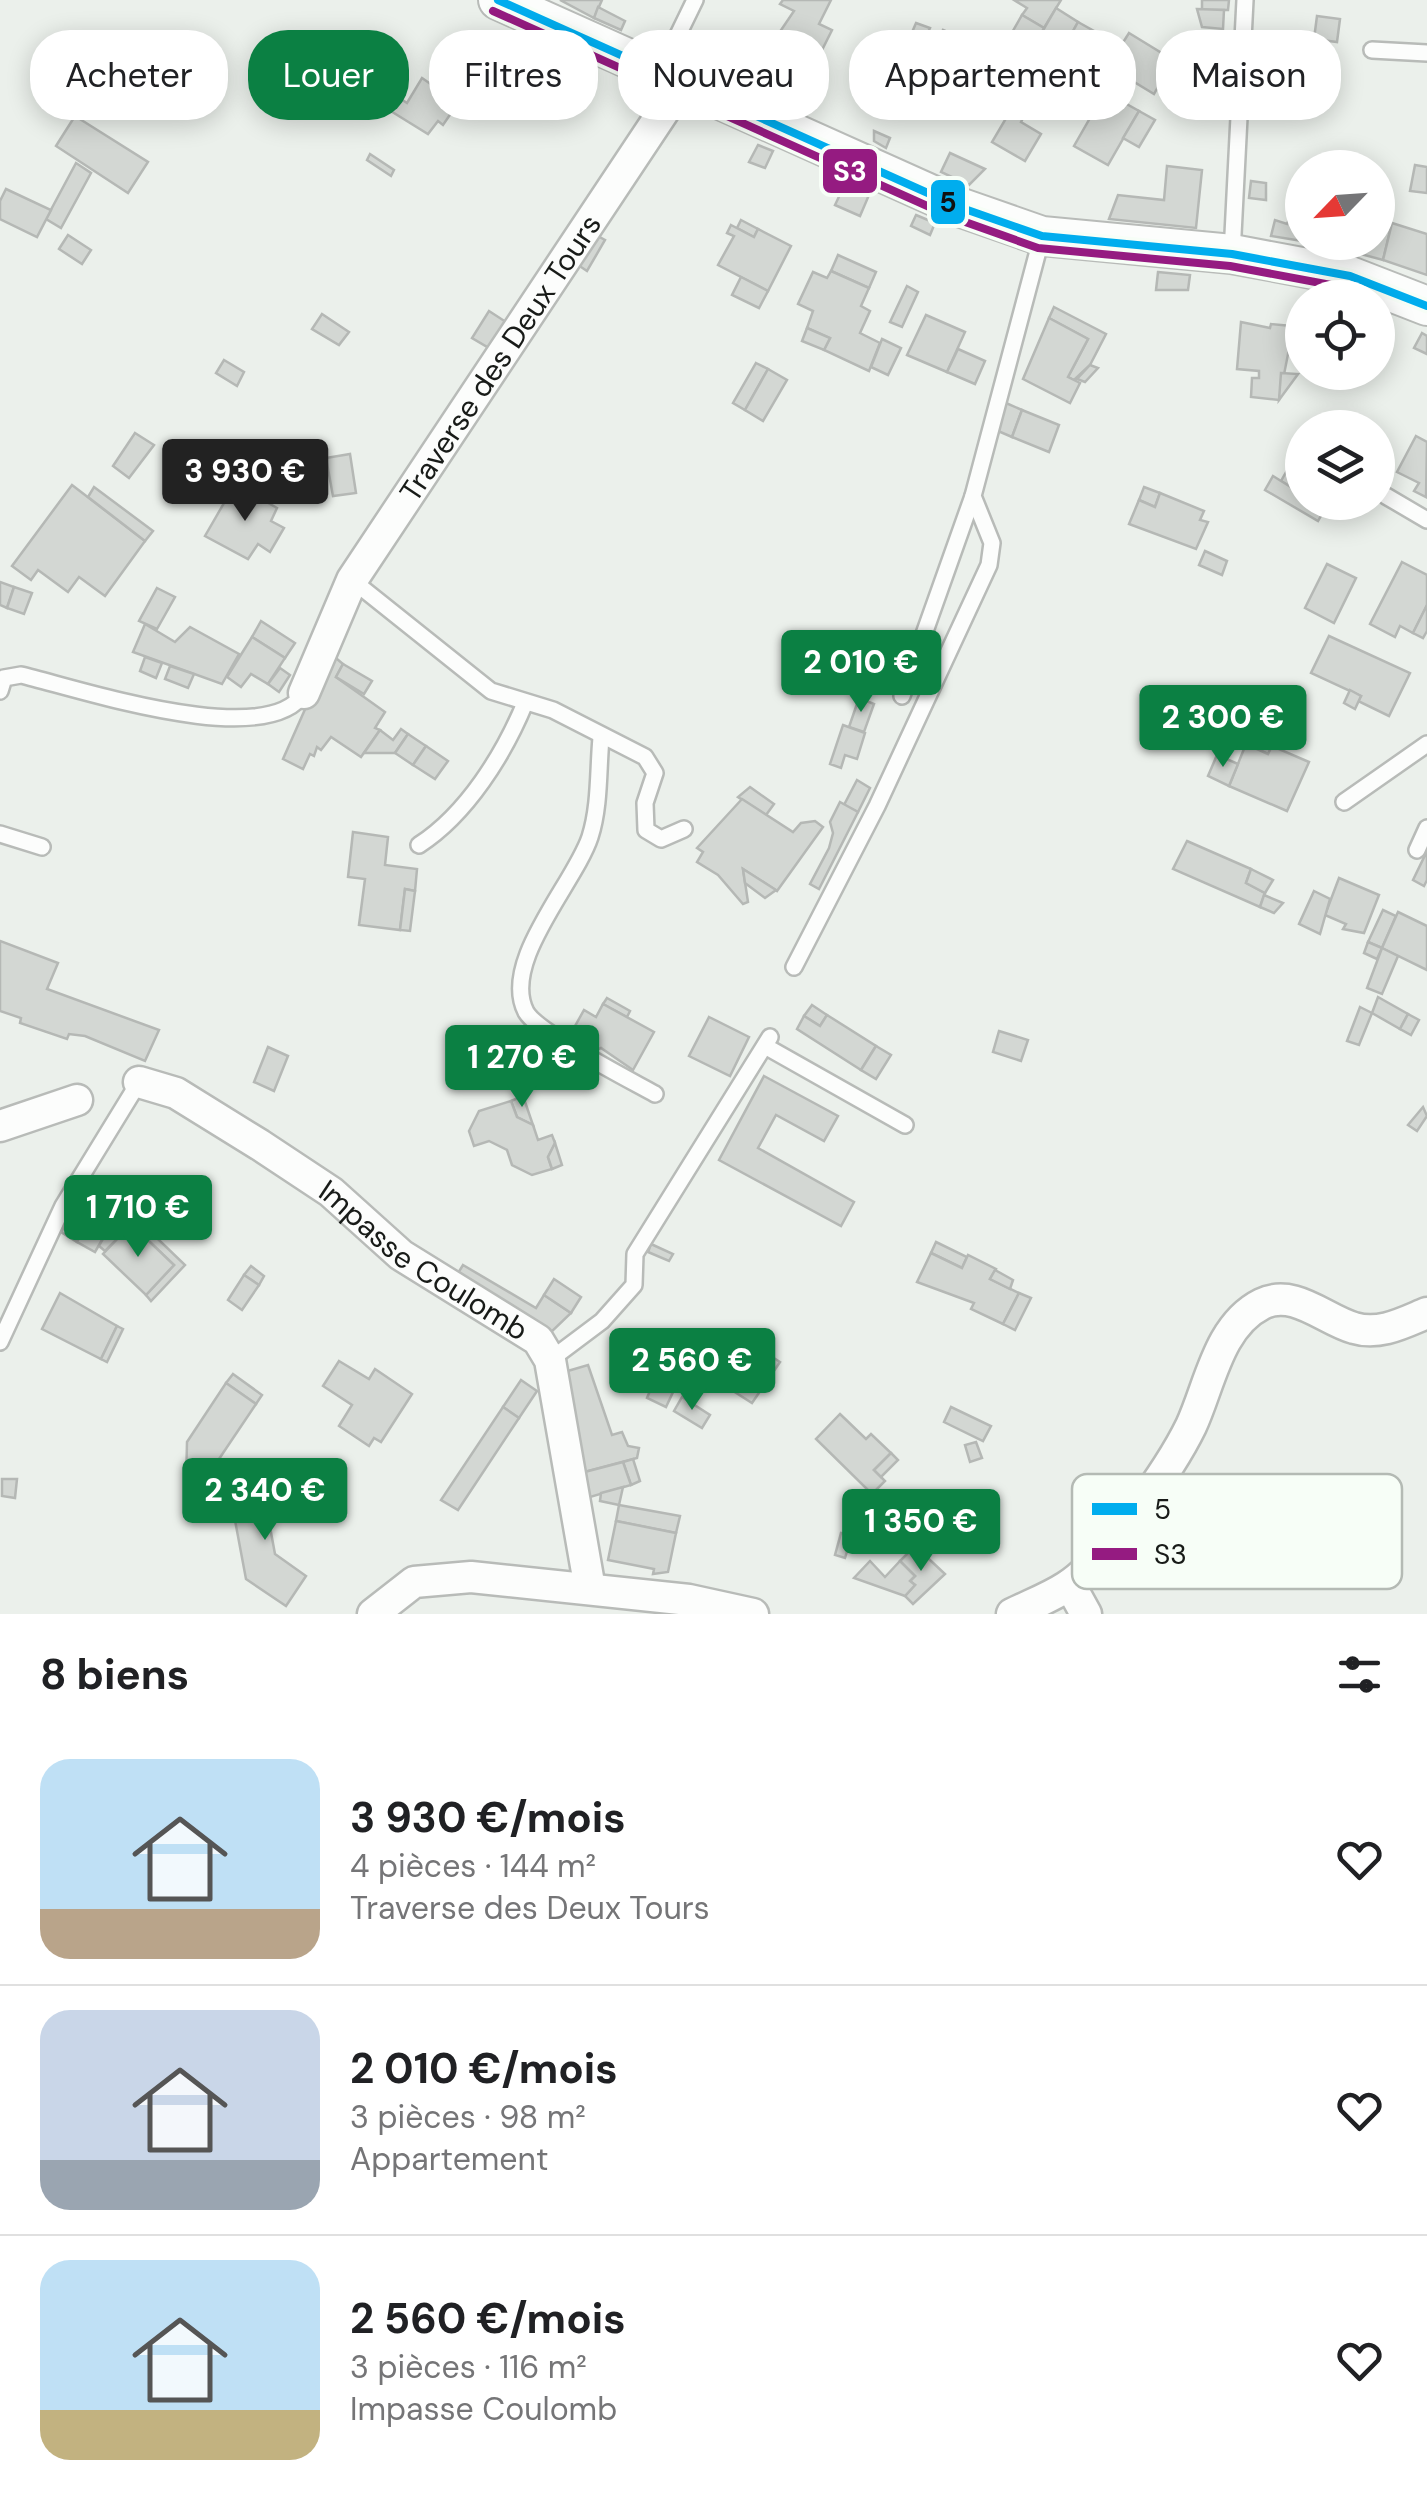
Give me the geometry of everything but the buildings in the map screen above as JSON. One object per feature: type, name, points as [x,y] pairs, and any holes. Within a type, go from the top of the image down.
[{"type":"street","points":[[498,0],[618,53]]},
{"type":"street","name":"Traverse des Deux Tours","points":[[304,693],[352,580],[644,120]]},
{"type":"street","points":[[766,120],[959,207],[1042,236],[1232,254],[1350,276],[1427,306]]},
{"type":"street","name":"Impasse Coulomb","points":[[139,1082],[176,1093],[330,1192],[401,1255],[538,1340],[550,1360],[590,1589]]},
{"type":"street","points":[[0,1126],[77,1100]]},
{"type":"street","points":[[1164,1474],[1190,1426],[1223,1347],[1243,1316],[1266,1302],[1288,1300],[1356,1329],[1387,1329],[1427,1312]]},
{"type":"street","points":[[373,1614],[414,1582],[471,1577],[689,1600],[753,1614]]},
{"type":"street","points":[[1012,1614],[1072,1584]]},
{"type":"street","points":[[1070,1586],[1086,1614]]},
{"type":"lane","points":[[686,30],[696,0]]},
{"type":"lane","points":[[1232,254],[1245,0]]},
{"type":"lane","points":[[1372,50],[1427,53]]},
{"type":"lane","points":[[902,696],[973,496],[1042,236]]},
{"type":"lane","points":[[794,967],[885,789],[989,565],[992,542],[973,496]]},
{"type":"lane","points":[[1395,501],[1427,520]]},
{"type":"lane","points":[[352,580],[490,691],[553,710],[600,738],[645,758],[654,768],[643,820],[653,837],[671,836],[684,829]]},
{"type":"lane","points":[[0,691],[4,678],[21,674],[194,717],[280,715],[296,706],[304,693]]},
{"type":"lane","points":[[420,844],[458,812],[513,733],[525,703]]},
{"type":"lane","points":[[600,738],[590,838],[528,953],[522,986],[524,1004],[537,1024],[655,1094]]},
{"type":"lane","points":[[1344,802],[1427,744]]},
{"type":"lane","points":[[1417,850],[1427,828]]},
{"type":"lane","points":[[0,834],[42,847]]},
{"type":"lane","points":[[550,1360],[602,1321],[634,1286],[634,1254],[768,1042],[904,1125]]},
{"type":"lane","points":[[0,1342],[63,1206],[139,1082]]},
{"type":"transit line","name":"5","points":[[498,0],[959,207],[1042,236],[1232,254],[1350,276],[1427,306]]},
{"type":"transit line","name":"S3","points":[[493,11],[954,218],[1038,248],[1230,266],[1304,280]]}]
